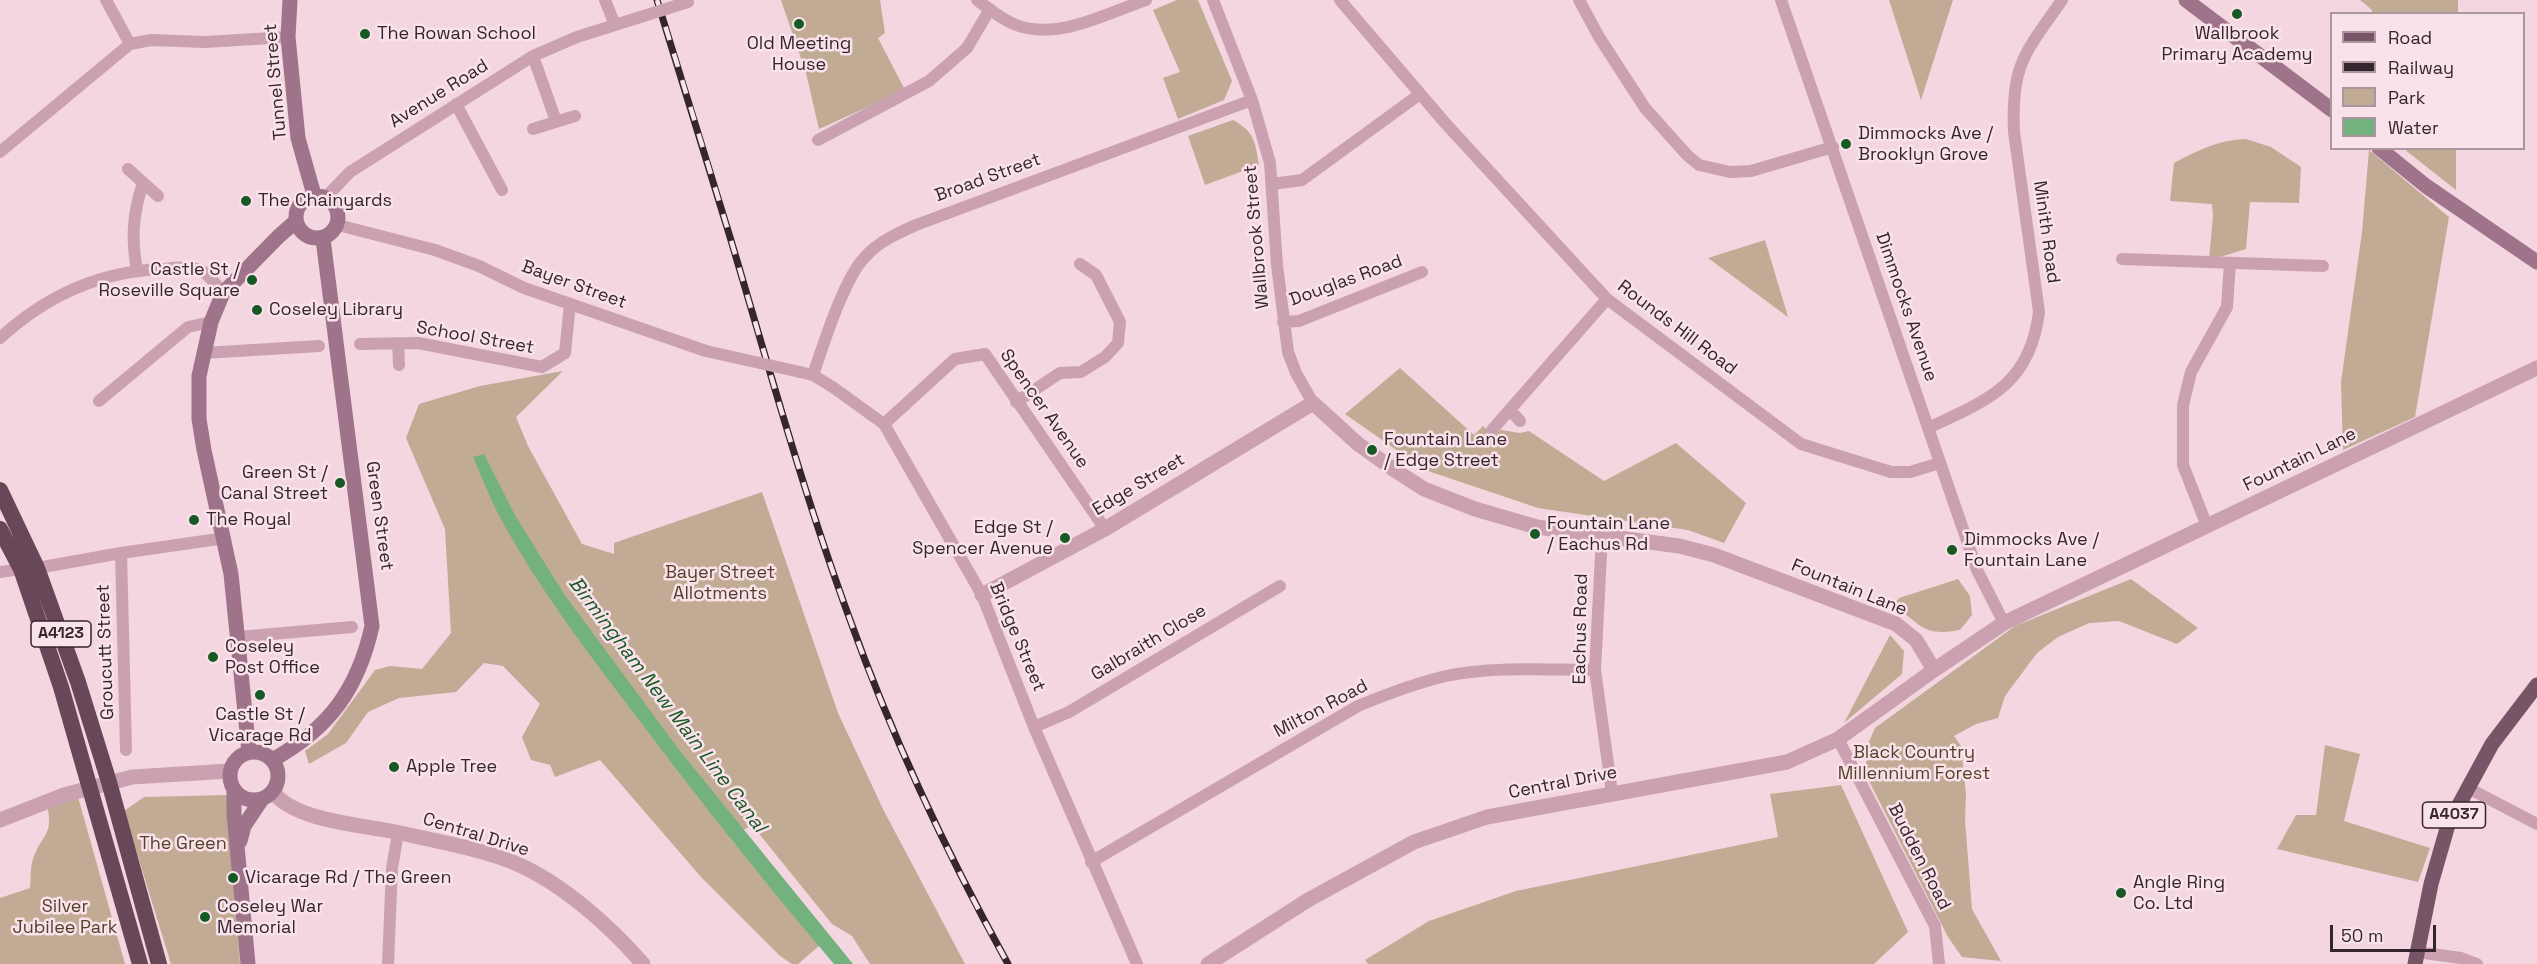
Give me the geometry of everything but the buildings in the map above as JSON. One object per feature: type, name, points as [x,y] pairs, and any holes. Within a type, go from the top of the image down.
[{"type":"highway","name":"A4123","points":[[0,490],[29,569],[78,682],[109,782],[159,964]]},
{"type":"highway","name":"A4123","points":[[0,529],[29,569],[89,788],[141,964]]},
{"type":"main road","name":"Tunnel Street","points":[[290,0],[288,38],[298,138],[320,196],[338,210],[338,225]]},
{"type":"main road","points":[[2186,0],[2330,109]]},
{"type":"main road","points":[[2381,150],[2426,186],[2537,262]]},
{"type":"main road","points":[[320,196],[302,201],[297,209],[296,222],[304,235],[323,239],[331,235],[338,225]]},
{"type":"main road","points":[[249,752],[238,636],[225,538],[199,420],[199,376],[211,322],[223,293],[279,236],[296,222]]},
{"type":"main road","name":"Green Street","points":[[273,760],[316,731],[345,696],[365,656],[372,626],[323,239]]},
{"type":"main road","name":"A4037","points":[[2416,958],[2431,884],[2448,825],[2492,744],[2537,685]]},
{"type":"main road","points":[[238,849],[244,826],[279,775],[273,760],[261,753],[249,752],[237,758],[230,771],[234,790],[238,849],[248,964]]},
{"type":"main road","points":[[234,790],[250,800],[267,795]]},
{"type":"street","points":[[106,0],[130,45]]},
{"type":"street","points":[[605,0],[615,25]]},
{"type":"street","points":[[977,0],[1016,25],[1034,29],[1065,28],[1146,0]]},
{"type":"street","name":"Wallbrook Street","points":[[1213,0],[1252,99],[1270,162],[1283,322],[1288,352],[1296,373],[1313,402]]},
{"type":"street","name":"Rounds Hill Road","points":[[1340,0],[1420,94],[1607,299],[1801,444],[1891,472],[1910,472],[1941,463]]},
{"type":"street","points":[[1578,0],[1645,108],[1687,155],[1699,165],[1730,172],[1751,171],[1833,147]]},
{"type":"street","name":"Dimmocks Avenue","points":[[1781,0],[1977,570],[2004,623]]},
{"type":"street","name":"Minith Road","points":[[1928,429],[1981,404],[2001,390],[2022,366],[2035,341],[2039,312],[2014,132],[2013,103],[2016,75],[2023,57],[2062,0]]},
{"type":"street","name":"Avenue Road","points":[[320,196],[350,172],[533,56],[577,37],[691,1]]},
{"type":"street","points":[[818,140],[929,81],[967,48],[990,9]]},
{"type":"street","points":[[0,152],[130,45],[151,40],[205,42],[288,38]]},
{"type":"street","points":[[533,56],[556,122]]},
{"type":"street","points":[[1272,184],[1302,180],[1420,94]]},
{"type":"street","name":"Broad Street","points":[[813,375],[831,323],[858,264],[888,238],[916,225],[1252,99]]},
{"type":"street","points":[[456,105],[502,190]]},
{"type":"street","points":[[533,129],[575,116]]},
{"type":"street","points":[[128,169],[158,196]]},
{"type":"street","points":[[137,270],[133,247],[133,224],[143,183]]},
{"type":"street","name":"Bayer Street","points":[[338,225],[435,250],[479,266],[524,288],[706,351],[800,372]]},
{"type":"street","points":[[2122,260],[2323,266]]},
{"type":"street","points":[[2206,526],[2183,465],[2183,405],[2191,372],[2227,307],[2230,263]]},
{"type":"street","points":[[1016,402],[1059,373],[1081,372],[1105,357],[1118,343],[1120,322],[1095,276],[1080,264]]},
{"type":"street","points":[[0,338],[24,316],[49,300],[78,286],[137,270],[177,268],[201,270],[223,293]]},
{"type":"street","name":"Douglas Road","points":[[1283,322],[1299,321],[1422,272]]},
{"type":"street","points":[[1492,430],[1607,299]]},
{"type":"street","name":"School Street","points":[[360,344],[418,344],[542,367],[565,353],[570,304]]},
{"type":"street","points":[[99,401],[188,327],[211,322]]},
{"type":"street","name":"School Street","points":[[398,344],[399,365]]},
{"type":"street","points":[[204,354],[319,346]]},
{"type":"street","name":"Spencer Avenue","points":[[885,424],[955,359],[985,354],[1105,529]]},
{"type":"street","name":"Fountain Lane","points":[[1313,402],[1358,444],[1424,489],[1475,509],[1537,527],[1679,546],[1713,555],[1896,624],[1916,640],[1934,670],[2004,623],[2537,368]]},
{"type":"street","name":"Bridge Street","points":[[800,372],[813,375],[885,424],[982,595],[1034,727],[1137,964]]},
{"type":"street","name":"Edge Street","points":[[982,595],[1105,529],[1313,402]]},
{"type":"street","points":[[1511,411],[1520,421]]},
{"type":"street","name":"Eachus Road","points":[[1602,536],[1595,670],[1612,793]]},
{"type":"street","points":[[0,572],[225,538]]},
{"type":"street","name":"Groucutt Street","points":[[121,552],[126,750]]},
{"type":"street","name":"Galbraith Close","points":[[1034,727],[1069,712],[1280,586]]},
{"type":"street","points":[[238,636],[352,627]]},
{"type":"street","name":"Milton Road","points":[[1091,862],[1358,706],[1402,688],[1448,676],[1496,670],[1595,670]]},
{"type":"street","name":"Central Drive","points":[[1208,964],[1308,900],[1414,842],[1486,817],[1787,762],[1838,738],[1934,670]]},
{"type":"street","name":"Budden Road","points":[[1838,738],[1935,926],[1939,964]]},
{"type":"street","points":[[0,820],[64,795],[132,777],[230,771]]},
{"type":"street","points":[[2468,788],[2537,825]]},
{"type":"street","name":"Central Drive","points":[[267,795],[315,816],[398,833],[515,864],[548,882],[603,923],[643,964]]},
{"type":"street","points":[[388,964],[392,868],[398,833]]},
{"type":"street","points":[[2416,958],[2461,958],[2477,964]]},
{"type":"green space","points":[[781,0],[880,0],[885,33],[878,38],[905,90],[819,129],[806,73]]},
{"type":"green space","points":[[1177,0],[1198,0],[1232,81],[1224,100],[1178,119],[1163,78],[1180,72],[1153,10]]},
{"type":"green space","points":[[1889,0],[1953,0],[1921,100]]},
{"type":"green space","points":[[2360,0],[2458,0],[2458,12],[2372,12]]},
{"type":"green space","points":[[1233,120],[1246,129],[1253,138],[1259,165],[1205,185],[1188,136]]},
{"type":"green space","points":[[2246,139],[2271,147],[2301,167],[2299,203],[2250,202],[2246,249],[2209,259],[2212,204],[2170,201],[2174,163],[2209,146]]},
{"type":"green space","points":[[2369,150],[2449,217],[2415,417],[2343,450],[2341,382],[2362,232]]},
{"type":"green space","points":[[2405,150],[2456,150],[2456,190]]},
{"type":"green space","points":[[1765,240],[1788,317],[1708,258]]},
{"type":"green space","points":[[1400,368],[1474,435],[1483,426],[1493,436],[1501,430],[1520,433],[1529,431],[1604,481],[1676,443],[1746,503],[1724,543],[1688,530],[1538,508],[1425,470],[1345,414]]},
{"type":"green space","name":"Bayer Street Allotments","points":[[563,371],[516,417],[528,446],[582,544],[614,554],[614,543],[762,492],[838,713],[884,811],[965,964],[870,964],[852,936],[832,924],[752,825],[730,838],[819,946],[798,964],[792,964],[780,956],[701,877],[600,760],[555,777],[550,765],[531,760],[522,737],[540,704],[503,666],[484,663],[456,692],[399,698],[368,712],[346,743],[309,764],[305,751],[328,734],[375,670],[390,666],[422,669],[451,633],[445,529],[406,438],[419,404],[480,386]]},
{"type":"green space","points":[[1958,579],[1970,596],[1972,615],[1960,630],[1937,632],[1929,630],[1893,605],[1899,598]]},
{"type":"green space","name":"Black Country Millennium Forest","points":[[2131,579],[2198,628],[2177,644],[2119,621],[2089,623],[2058,637],[2037,653],[2005,696],[1998,718],[1976,724],[1954,736],[1961,746],[1966,794],[1965,820],[1972,909],[2001,961],[1962,957],[1948,937],[1865,773],[1868,744],[1875,728],[2015,626]]},
{"type":"green space","points":[[1890,635],[1904,651],[1902,674],[1844,723]]},
{"type":"green space","points":[[2325,745],[2360,754],[2344,821],[2430,848],[2418,882],[2277,849],[2296,815],[2316,815]]},
{"type":"green space","points":[[1841,785],[1908,932],[1874,964],[1368,964],[1365,960],[1429,921],[1516,891],[1778,837],[1770,794]]},
{"type":"green space","name":"The Green","points":[[227,795],[240,964],[171,964],[124,811],[144,797]]},
{"type":"green space","name":"Silver Jubilee Park","points":[[78,797],[125,964],[0,964],[0,898],[30,888],[33,859],[48,829],[47,805]]},
{"type":"water","points":[[484,454],[516,517],[564,594],[680,751],[853,964],[834,964],[692,789],[569,627],[517,547],[497,511],[473,457]]},
{"type":"railway","points":[[657,0],[801,475],[849,617],[883,706],[921,794],[1008,964]]},
{"type":"place","name":"Wallbrook Primary Academy","points":[[2237,14]]},
{"type":"place","name":"Old Meeting House","points":[[799,24]]},
{"type":"place","name":"The Rowan School","points":[[365,34]]},
{"type":"place","name":"Dimmocks Ave / Brooklyn Grove","points":[[1846,144]]},
{"type":"place","name":"The Chainyards","points":[[246,201]]},
{"type":"place","name":"Castle St / Roseville Square","points":[[252,280]]},
{"type":"place","name":"Coseley Library","points":[[257,310]]},
{"type":"place","name":"Fountain Lane / Edge Street","points":[[1372,450]]},
{"type":"place","name":"Green St / Canal Street","points":[[340,483]]},
{"type":"place","name":"The Royal","points":[[194,520]]},
{"type":"place","name":"Fountain Lane / Eachus Rd","points":[[1535,534]]},
{"type":"place","name":"Edge St / Spencer Avenue","points":[[1065,538]]},
{"type":"place","name":"Dimmocks Ave / Fountain Lane","points":[[1952,550]]},
{"type":"place","name":"Coseley Post Office","points":[[213,657]]},
{"type":"place","name":"Castle St / Vicarage Rd","points":[[260,695]]},
{"type":"place","name":"Apple Tree","points":[[394,767]]},
{"type":"place","name":"Vicarage Rd / The Green","points":[[233,878]]},
{"type":"place","name":"Angle Ring Co. Ltd","points":[[2121,893]]},
{"type":"place","name":"Coseley War Memorial","points":[[205,917]]},
{"type":"water label","name":"Birmingham New Main Line Canal","points":[[667,705]]}]
